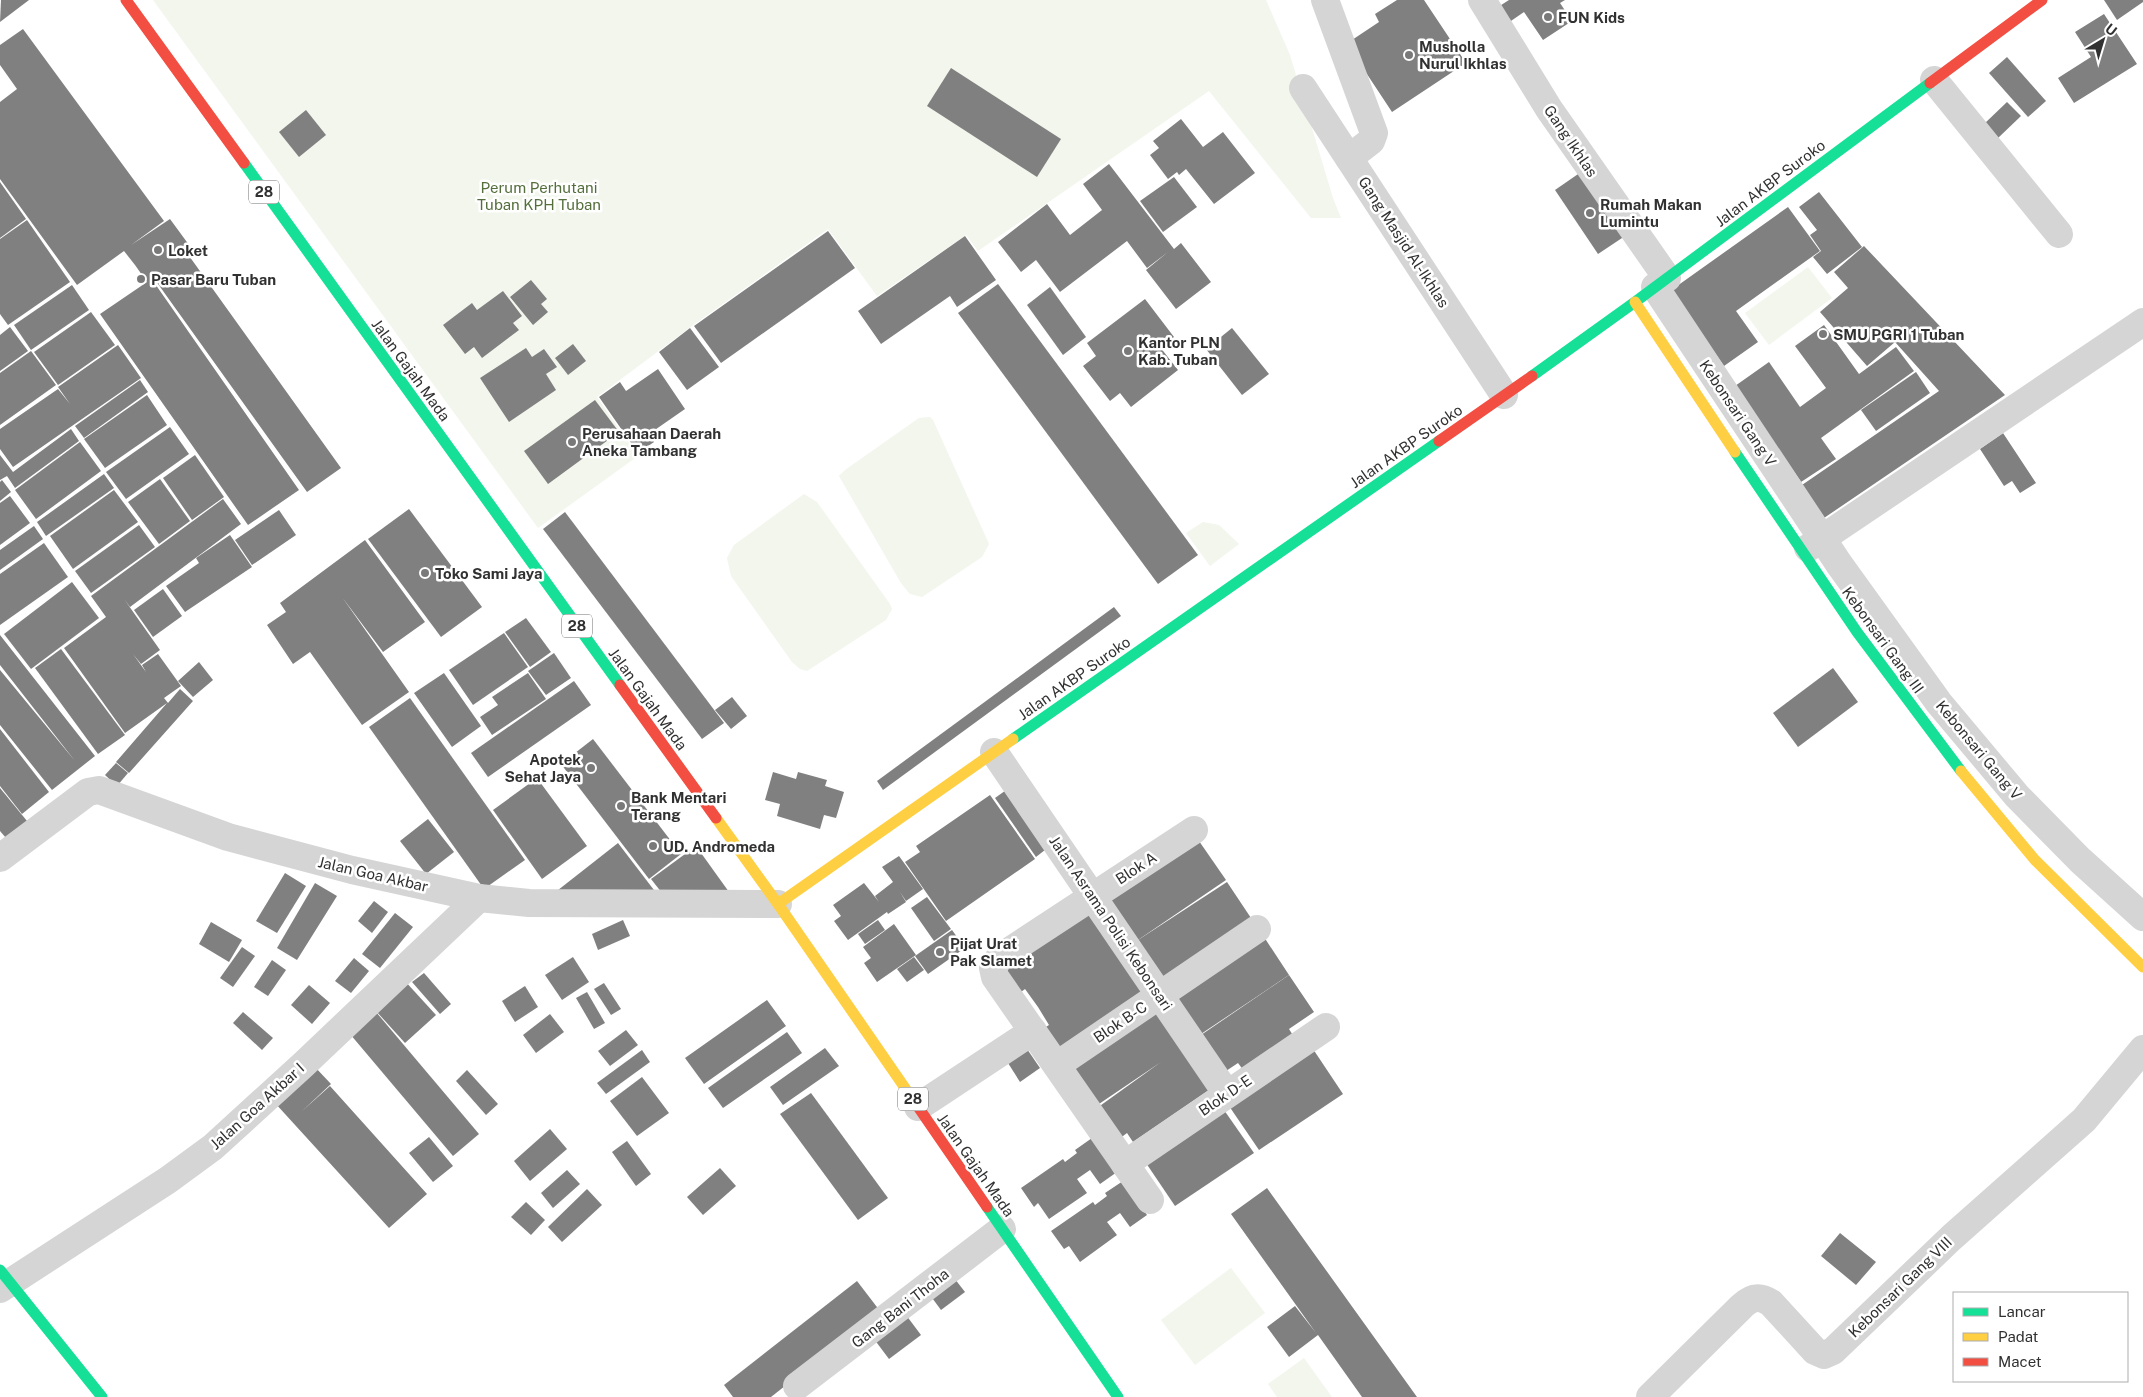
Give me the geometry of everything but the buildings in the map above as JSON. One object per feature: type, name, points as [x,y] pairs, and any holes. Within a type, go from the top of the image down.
[{"type":"main road","name":"Jalan Gajah Mada","points":[[126,0],[778,904],[1118,1397]]},
{"type":"main road","name":"Jalan AKBP Suroko","points":[[778,904],[1646,294],[2042,0]]},
{"type":"main road","name":"Kebonsari Gang III","points":[[1812,545],[1911,705],[2002,822],[2087,913],[2143,967]]},
{"type":"main road","points":[[3,1280],[102,1397]]},
{"type":"street","points":[[1325,0],[1374,133],[1371,141],[1349,158]]},
{"type":"street","name":"Gang Ikhlas","points":[[1482,0],[1549,109],[1646,294]]},
{"type":"street","points":[[1934,80],[2059,234]]},
{"type":"street","name":"Gang Masjid Al-Ikhlas","points":[[1303,88],[1504,395]]},
{"type":"street","name":"Kebonsari Gang V","points":[[1646,294],[1812,545],[2017,796],[2056,836],[2143,918]]},
{"type":"street","points":[[1812,545],[2143,322]]},
{"type":"street","name":"Jalan Asrama Polisi Kebonsari","points":[[994,752],[1227,1094]]},
{"type":"street","name":"Jalan Goa Akbar","points":[[0,858],[88,792],[98,790],[228,837],[352,870],[479,898],[529,903],[778,904]]},
{"type":"street","name":"Blok A","points":[[1033,1031],[995,977],[993,966],[1003,956],[1194,830]]},
{"type":"street","name":"Jalan Goa Akbar I","points":[[3,1280],[168,1180],[213,1147],[479,898]]},
{"type":"street","name":"Blok B-C","points":[[1057,1065],[1257,929]]},
{"type":"street","name":"Blok D-E","points":[[1125,1164],[1326,1027]]},
{"type":"street","points":[[918,1107],[1033,1031],[1150,1200]]},
{"type":"street","name":"Kebonsari Gang VIII","points":[[1650,1397],[1752,1298],[1763,1298],[1771,1303],[1815,1350],[1824,1355],[1833,1351],[1951,1238],[2084,1120],[2143,1049]]},
{"type":"street","name":"Gang Bani Thoha","points":[[797,1386],[1002,1229]]},
{"type":"green space","name":"Perum Perhutani Tuban KPH Tuban","points":[[153,0],[1266,0],[1290,55],[1333,198],[1341,218],[1311,218],[1209,91],[978,251],[966,235],[877,296],[828,229],[692,326],[597,397],[638,456],[538,528]]},
{"type":"green space","points":[[1808,267],[1832,298],[1769,345],[1745,313]]},
{"type":"green space","points":[[930,417],[989,544],[982,557],[922,597],[910,594],[901,583],[839,476],[919,418]]},
{"type":"green space","points":[[804,494],[817,502],[892,609],[886,620],[807,671],[800,669],[792,662],[731,576],[727,558],[734,545]]},
{"type":"green space","points":[[1203,522],[1219,525],[1239,544],[1210,566],[1186,533]]},
{"type":"green space","points":[[1231,1268],[1265,1313],[1195,1365],[1161,1320]]},
{"type":"green space","points":[[1304,1358],[1332,1397],[1277,1397],[1268,1384]]},
{"type":"traffic: fast","points":[[1532,376],[1930,83]]},
{"type":"traffic: fast","points":[[244,163],[620,685]]},
{"type":"traffic: fast","points":[[1013,739],[1439,441]]},
{"type":"traffic: fast","points":[[1735,452],[1857,632],[1961,771]]},
{"type":"traffic: fast","points":[[987,1207],[1118,1397]]},
{"type":"traffic: fast","points":[[0,1270],[102,1397]]},
{"type":"traffic: slow","points":[[1635,302],[1735,452]]},
{"type":"traffic: slow","points":[[778,904],[1013,739]]},
{"type":"traffic: slow","points":[[1961,771],[2035,860],[2143,967]]},
{"type":"traffic: slow","points":[[716,818],[914,1101]]},
{"type":"traffic: jam","points":[[126,0],[244,163]]},
{"type":"traffic: jam","points":[[1930,83],[2042,0]]},
{"type":"traffic: jam","points":[[1439,441],[1532,376]]},
{"type":"traffic: jam","points":[[620,685],[716,818]]},
{"type":"traffic: jam","points":[[914,1101],[987,1207]]},
{"type":"place","name":"FUN Kids","points":[[1548,17]]},
{"type":"place","name":"Musholla Nurul Ikhlas","points":[[1409,55]]},
{"type":"place","name":"Rumah Makan Lumintu","points":[[1590,213]]},
{"type":"place","name":"Loket","points":[[158,250]]},
{"type":"place","name":"Pasar Baru Tuban","points":[[141,279]]},
{"type":"place","name":"SMU PGRI 1 Tuban","points":[[1823,334]]},
{"type":"place","name":"Kantor PLN Kab. Tuban","points":[[1128,351]]},
{"type":"place","name":"Perusahaan Daerah Aneka Tambang","points":[[572,442]]},
{"type":"place","name":"Toko Sami Jaya","points":[[425,573]]},
{"type":"place","name":"Apotek Sehat Jaya","points":[[591,768]]},
{"type":"place","name":"Bank Mentari Terang","points":[[621,806]]},
{"type":"place","name":"UD. Andromeda","points":[[653,846]]},
{"type":"place","name":"Pijat Urat Pak Slamet","points":[[940,952]]}]
